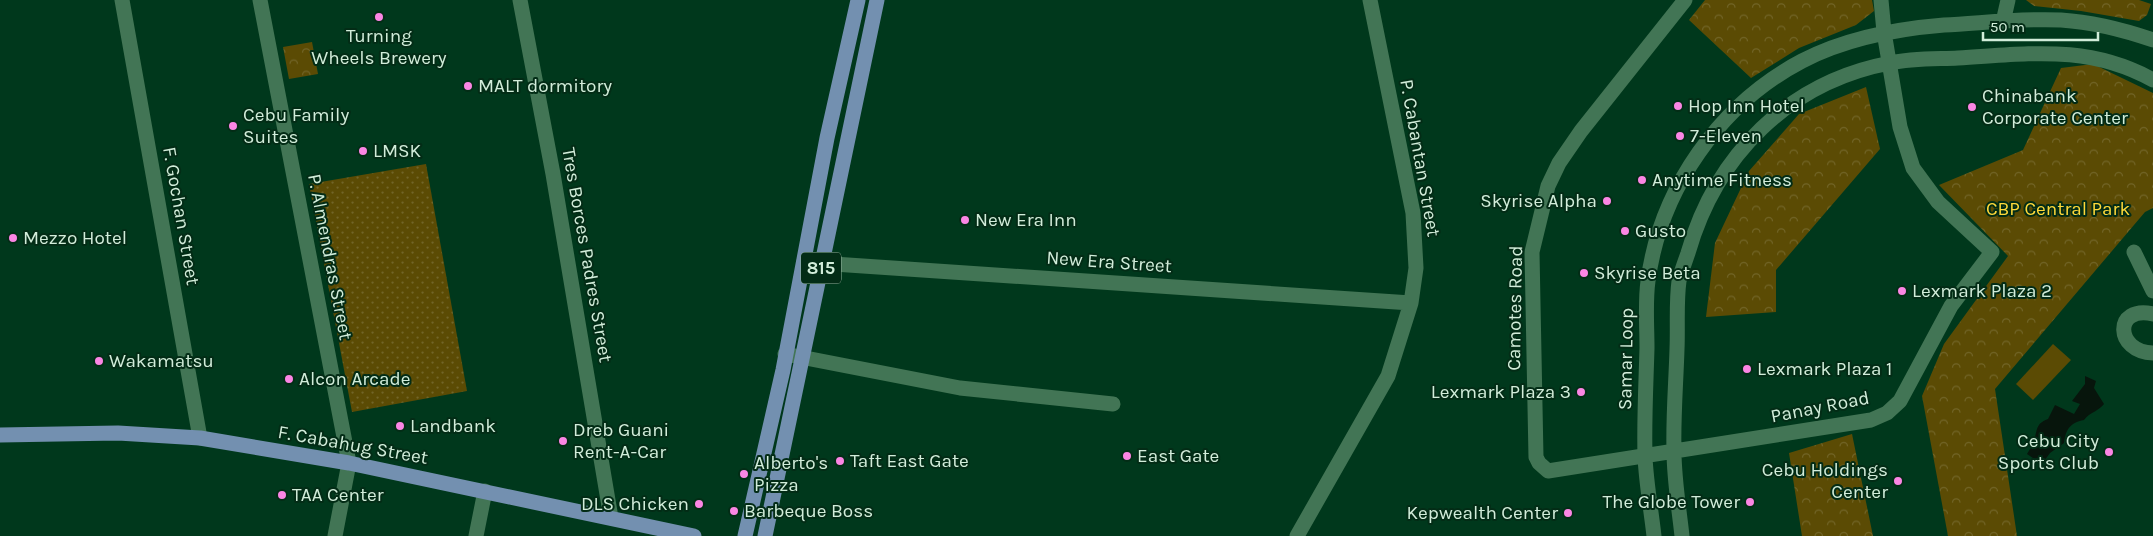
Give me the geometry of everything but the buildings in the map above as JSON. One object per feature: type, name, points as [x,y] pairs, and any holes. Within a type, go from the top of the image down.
[{"type":"main road","name":"815","points":[[746,535],[804,262],[827,138],[858,0]]},
{"type":"main road","name":"815","points":[[765,536],[877,0]]},
{"type":"main road","name":"F. Cabahug Street","points":[[0,434],[118,433],[200,438],[350,463],[694,536]]},
{"type":"street","name":"F. Gochan Street","points":[[122,0],[200,438]]},
{"type":"street","name":"P. Almendras Street","points":[[260,0],[350,463]]},
{"type":"street","name":"Tres Borces Padres Street","points":[[520,0],[611,518]]},
{"type":"street","name":"P. Cabantan Street","points":[[1297,536],[1388,376],[1411,303],[1416,268],[1413,213],[1370,0]]},
{"type":"street","name":"Camotes Road","points":[[1674,452],[1548,471],[1538,463],[1536,457],[1532,252],[1548,186],[1559,163],[1581,131],[1685,0]]},
{"type":"street","points":[[1881,0],[1889,63]]},
{"type":"street","points":[[2003,22],[2008,0]]},
{"type":"street","name":"Samar Loop","points":[[1654,536],[1645,456],[1648,281],[1659,230],[1678,184],[1699,152],[1731,115],[1757,89],[1803,60],[1861,38],[1884,32],[2003,22],[2061,20],[2096,25],[2153,39]]},
{"type":"street","points":[[1682,536],[1674,452],[1679,281],[1697,220],[1704,204],[1725,171],[1753,137],[1776,114],[1815,90],[1867,69],[1889,63],[2052,53],[2088,56],[2115,62],[2153,80]]},
{"type":"street","name":"Panay Road","points":[[1674,452],[1871,420],[1888,414],[1900,401],[1951,306],[1992,252],[1938,202],[1913,168],[1900,127],[1889,63]]},
{"type":"street","points":[[2134,252],[2153,291]]},
{"type":"street","name":"New Era Street","points":[[804,262],[1411,303]]},
{"type":"street","points":[[2153,314],[2140,311],[2134,314],[2128,318],[2123,330],[2124,337],[2132,347],[2153,353]]},
{"type":"street","points":[[785,354],[960,388],[1113,404]]},
{"type":"street","points":[[335,536],[350,463]]},
{"type":"street","points":[[476,536],[485,491]]},
{"type":"green space","points":[[1705,0],[1872,0],[1874,11],[1856,25],[1799,48],[1751,78],[1689,20]]},
{"type":"green space","points":[[2026,0],[2139,0],[2151,4],[2147,15],[2139,21],[2081,11],[2034,6]]},
{"type":"green space","points":[[312,42],[318,74],[289,79],[283,47]]},
{"type":"green space","name":"CBP Central Park","points":[[2093,64],[2153,93],[2153,208],[2145,212],[1995,389],[2017,536],[1948,536],[1922,396],[1944,344],[2008,256],[1939,185],[2023,150],[2061,68]]},
{"type":"green space","points":[[1866,87],[1880,149],[1776,270],[1776,312],[1706,317],[1715,243],[1749,171],[1799,114]]},
{"type":"green space","points":[[426,164],[467,391],[352,412],[309,184]]},
{"type":"green space","points":[[2053,344],[2071,360],[2033,400],[2016,384]]},
{"type":"green space","points":[[1852,434],[1873,536],[1802,536],[1789,453]]},
{"type":"shaded area","points":[[2085,376],[2096,381],[2094,388],[2104,404],[2084,420],[2072,425],[2067,431],[2064,443],[2050,453],[2042,464],[2027,454],[2033,444],[2038,426],[2048,419],[2055,405],[2074,414],[2080,404],[2072,401],[2085,384]]},
{"type":"place","name":"Turning Wheels Brewery","points":[[379,17]]},
{"type":"place","name":"MALT dormitory","points":[[468,86]]},
{"type":"place","name":"Hop Inn Hotel","points":[[1678,106]]},
{"type":"place","name":"Chinabank Corporate Center","points":[[1972,107]]},
{"type":"place","name":"Cebu Family Suites","points":[[233,126]]},
{"type":"place","name":"7-Eleven","points":[[1680,136]]},
{"type":"place","name":"LMSK","points":[[363,151]]},
{"type":"place","name":"Anytime Fitness","points":[[1642,180]]},
{"type":"place","name":"Skyrise Alpha","points":[[1607,201]]},
{"type":"place","name":"New Era Inn","points":[[965,220]]},
{"type":"place","name":"Gusto","points":[[1625,231]]},
{"type":"place","name":"Mezzo Hotel","points":[[13,238]]},
{"type":"place","name":"Skyrise Beta","points":[[1584,273]]},
{"type":"place","name":"Lexmark Plaza 2","points":[[1902,291]]},
{"type":"place","name":"Wakamatsu","points":[[99,361]]},
{"type":"place","name":"Lexmark Plaza 1","points":[[1747,369]]},
{"type":"place","name":"Alcon Arcade","points":[[289,379]]},
{"type":"place","name":"Lexmark Plaza 3","points":[[1581,392]]},
{"type":"place","name":"Landbank","points":[[400,426]]},
{"type":"place","name":"Dreb Guani Rent-A-Car","points":[[563,441]]},
{"type":"place","name":"Cebu City Sports Club","points":[[2109,452]]},
{"type":"place","name":"East Gate","points":[[1127,456]]},
{"type":"place","name":"Taft East Gate","points":[[840,461]]},
{"type":"place","name":"Alberto's Pizza","points":[[744,474]]},
{"type":"place","name":"Cebu Holdings Center","points":[[1898,481]]},
{"type":"place","name":"TAA Center","points":[[282,495]]},
{"type":"place","name":"The Globe Tower","points":[[1750,502]]},
{"type":"place","name":"DLS Chicken","points":[[699,504]]},
{"type":"place","name":"Barbeque Boss","points":[[734,511]]},
{"type":"place","name":"Kepwealth Center","points":[[1568,513]]}]
